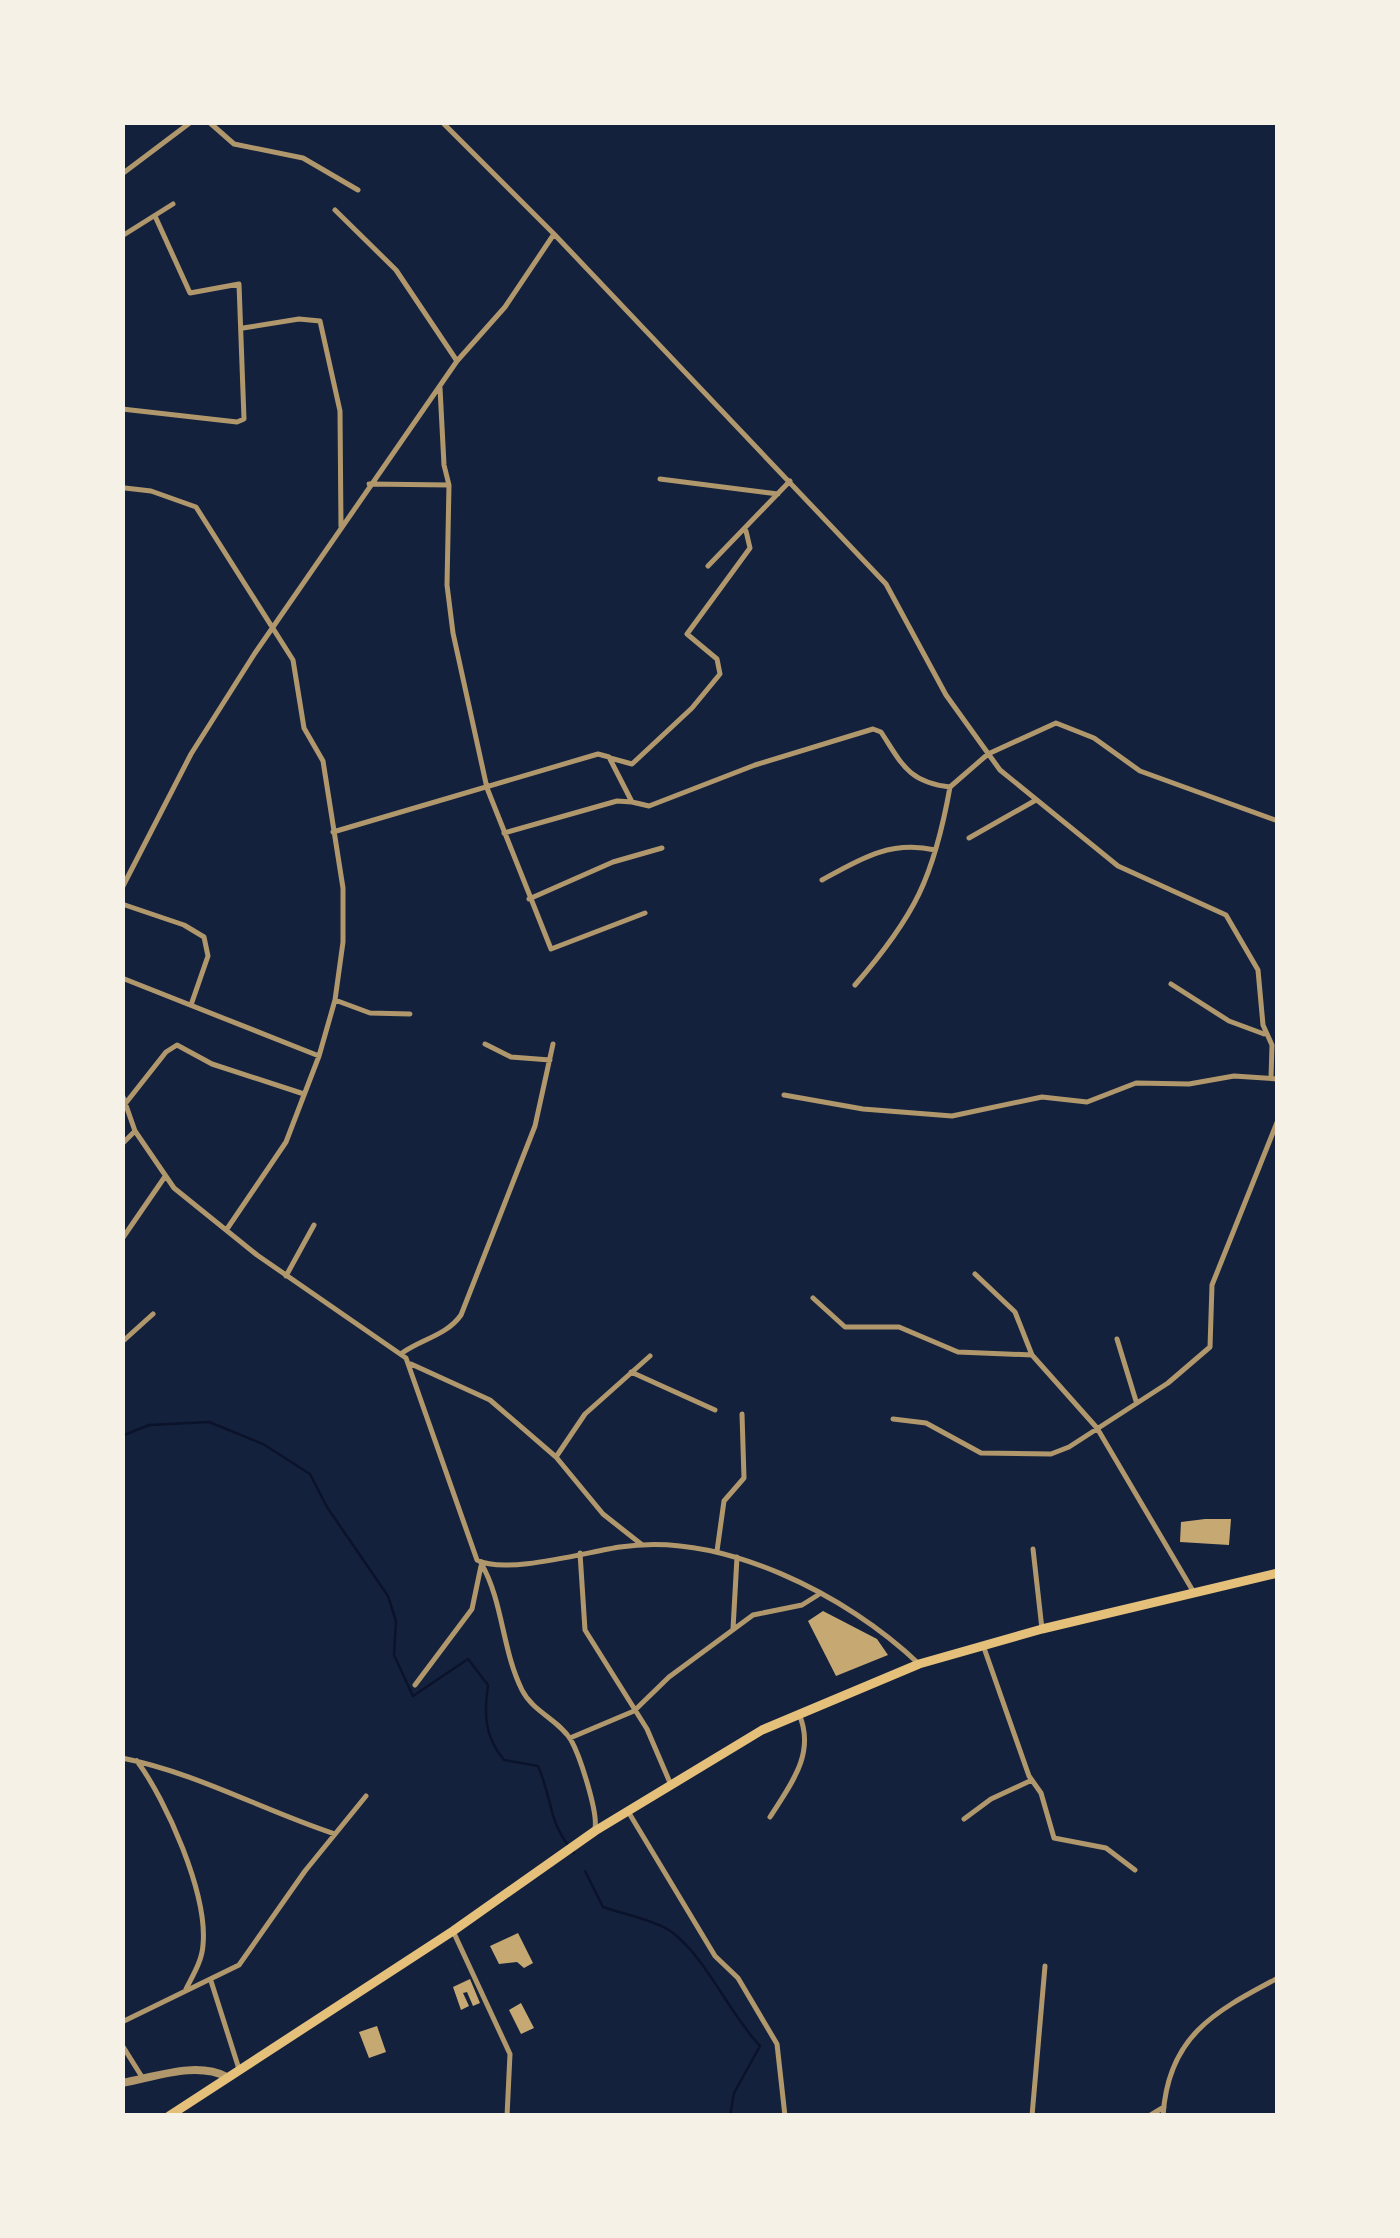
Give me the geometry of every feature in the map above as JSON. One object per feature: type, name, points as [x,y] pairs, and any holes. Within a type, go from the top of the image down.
[{"type":"highway","points":[[169,2116],[453,1931],[595,1832],[762,1730],[918,1664],[1042,1629],[1278,1573]]},
{"type":"street","points":[[122,174],[191,122]]},
{"type":"street","points":[[209,122],[234,144],[288,152],[358,190]]},
{"type":"street","points":[[442,122],[554,234],[886,584],[946,695],[988,754],[1036,800],[1118,866],[1226,915],[1258,970],[1264,1034]]},
{"type":"street","points":[[122,236],[173,204]]},
{"type":"street","points":[[335,210],[396,270],[457,360]]},
{"type":"street","points":[[122,409],[242,421],[246,394],[239,284],[190,292],[155,216]]},
{"type":"street","points":[[122,888],[191,754],[273,627],[457,360],[505,307],[554,234]]},
{"type":"street","points":[[242,328],[300,319],[320,321],[340,412],[341,528]]},
{"type":"street","points":[[440,385],[444,466],[450,485],[447,606],[487,788],[528,899],[551,948],[645,914]]},
{"type":"street","points":[[122,444],[126,488],[122,519]]},
{"type":"street","points":[[660,479],[778,494]]},
{"type":"street","points":[[708,566],[790,481]]},
{"type":"street","points":[[369,484],[450,485]]},
{"type":"street","points":[[126,488],[151,490],[196,506],[297,668],[304,728],[323,761],[343,888],[343,942],[335,1000],[318,1056],[286,1142],[226,1230]]},
{"type":"street","points":[[333,832],[580,758],[598,754],[632,764],[692,708],[720,674],[717,659],[686,634],[750,548],[746,530]]},
{"type":"street","points":[[855,984],[914,910],[935,850],[950,788],[988,754],[1050,724],[1066,724],[1140,772],[1278,822]]},
{"type":"street","points":[[504,833],[617,801],[649,806],[755,765],[872,729],[881,732],[898,764],[927,782],[950,788]]},
{"type":"street","points":[[609,758],[632,802]]},
{"type":"street","points":[[969,838],[1036,800]]},
{"type":"street","points":[[822,880],[887,848],[915,845],[935,850]]},
{"type":"street","points":[[528,899],[613,862],[662,848]]},
{"type":"street","points":[[122,904],[184,924],[204,937],[208,956],[191,1005]]},
{"type":"street","points":[[122,978],[318,1056]]},
{"type":"street","points":[[784,1095],[830,1104],[952,1116],[1042,1097],[1086,1102],[1136,1082],[1160,1085],[1234,1076],[1274,1079],[1272,1044],[1264,1034],[1229,1022],[1171,984]]},
{"type":"street","points":[[335,1000],[370,1013],[410,1014]]},
{"type":"street","points":[[484,1044],[510,1057],[550,1060]]},
{"type":"street","points":[[402,1353],[422,1339],[448,1330],[462,1314],[536,1126],[553,1044]]},
{"type":"street","points":[[125,1108],[166,1052],[177,1045],[212,1064],[304,1094]]},
{"type":"street","points":[[122,1094],[134,1131],[164,1178],[286,1276],[402,1353],[409,1363],[474,1555],[491,1581],[520,1686],[531,1706],[570,1738],[597,1809],[595,1832]]},
{"type":"street","points":[[893,1419],[926,1423],[981,1453],[1007,1456],[1062,1450],[1168,1383],[1210,1347],[1212,1285],[1278,1120]]},
{"type":"street","points":[[122,1144],[134,1131]]},
{"type":"street","points":[[122,1239],[164,1178]]},
{"type":"street","points":[[286,1276],[314,1225]]},
{"type":"street","points":[[976,1274],[1019,1318],[1032,1354],[1097,1428],[1195,1594]]},
{"type":"street","points":[[813,1298],[845,1327],[899,1327],[958,1352],[1032,1354]]},
{"type":"street","points":[[122,1342],[153,1314]]},
{"type":"street","points":[[1117,1338],[1136,1401]]},
{"type":"street","points":[[556,1457],[585,1414],[650,1356]]},
{"type":"street","points":[[409,1363],[477,1391],[556,1457],[603,1514],[641,1544]]},
{"type":"street","points":[[631,1372],[715,1410]]},
{"type":"street","points":[[717,1551],[724,1501],[744,1478],[742,1414]]},
{"type":"street","points":[[482,1563],[641,1544],[717,1551],[818,1595],[901,1647],[918,1664]]},
{"type":"street","points":[[1033,1549],[1042,1629]]},
{"type":"street","points":[[580,1553],[585,1630],[634,1711],[671,1786]]},
{"type":"street","points":[[733,1630],[737,1558]]},
{"type":"street","points":[[415,1684],[472,1608],[482,1563]]},
{"type":"street","points":[[570,1738],[634,1711],[669,1677],[766,1609],[802,1605],[818,1595]]},
{"type":"street","points":[[983,1645],[1058,1842],[1106,1848],[1135,1870]]},
{"type":"street","points":[[770,1817],[806,1752],[807,1733],[799,1714]]},
{"type":"street","points":[[122,1758],[176,1769],[250,1805],[334,1834]]},
{"type":"street","points":[[137,1761],[172,1816],[203,1928],[200,1958],[185,1992]]},
{"type":"street","points":[[964,1820],[991,1799],[1032,1780]]},
{"type":"street","points":[[122,2022],[211,1980],[247,1957],[334,1834],[366,1796]]},
{"type":"street","points":[[629,1814],[716,1956],[738,1978],[777,2044],[786,2116]]},
{"type":"street","points":[[453,1931],[510,2054],[507,2116]]},
{"type":"street","points":[[1032,2116],[1046,1966]]},
{"type":"street","points":[[1163,2116],[1196,2028],[1278,1978]]},
{"type":"street","points":[[211,1980],[239,2069]]},
{"type":"street","points":[[122,2045],[144,2080]]},
{"type":"street","points":[[122,2083],[198,2069],[212,2069],[228,2077]]},
{"type":"street","points":[[1149,2116],[1164,2106]]},
{"type":"building","points":[[1231,1519],[1229,1545],[1180,1542],[1181,1522]]},
{"type":"building","points":[[823,1611],[877,1639],[888,1655],[836,1676],[808,1621]]},
{"type":"building","points":[[518,1933],[533,1963],[524,1968],[517,1962],[499,1964],[490,1946]]},
{"type":"building","points":[[470,1979],[480,2003],[473,2006],[467,1992],[463,1993],[469,2006],[461,2010],[453,1987]]},
{"type":"building","points":[[521,2003],[534,2028],[521,2034],[509,2010]]},
{"type":"building","points":[[377,2026],[386,2052],[369,2058],[359,2032]]},
{"type":"waterway","points":[[122,1436],[149,1425],[209,1422],[263,1444],[310,1474],[327,1507],[388,1596],[396,1621],[394,1655],[413,1696],[468,1659],[488,1685],[486,1715],[492,1742],[504,1760],[538,1766],[555,1821],[574,1853]]},
{"type":"waterway","points":[[585,1871],[603,1907],[654,1923],[682,1941],[760,2046],[734,2093],[730,2116]]}]
